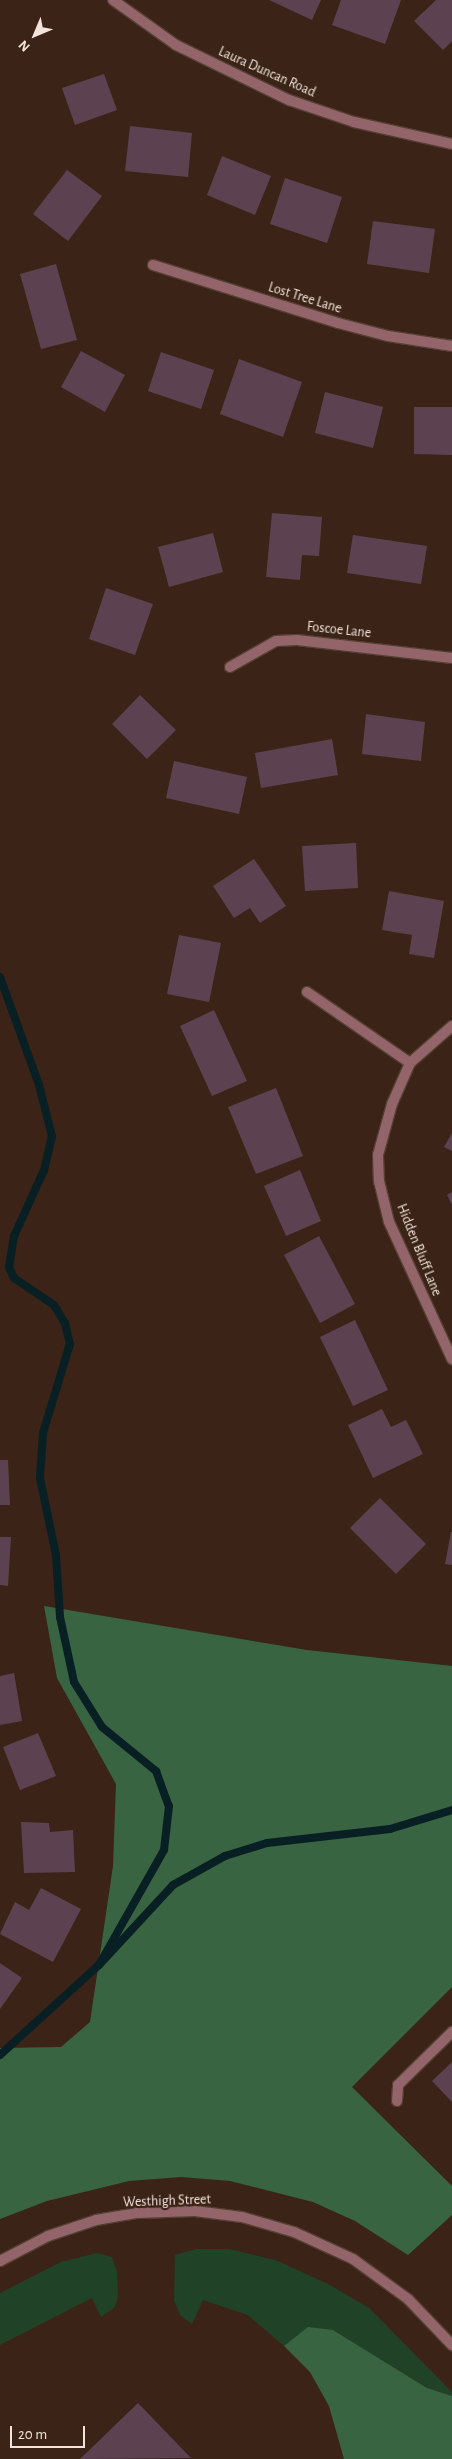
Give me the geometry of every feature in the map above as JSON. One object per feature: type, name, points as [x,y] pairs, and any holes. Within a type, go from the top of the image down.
[{"type":"street","name":"Laura Duncan Road","points":[[113,0],[176,45],[289,100],[354,122],[452,144]]},
{"type":"street","name":"Lost Tree Lane","points":[[153,265],[338,323],[388,336],[452,346]]},
{"type":"street","name":"Foscoe Lane","points":[[230,666],[276,641],[297,640],[452,658]]},
{"type":"street","points":[[307,992],[410,1063]]},
{"type":"street","name":"Hidden Bluff Lane","points":[[452,1026],[410,1063],[382,1132],[378,1155],[379,1180],[389,1222],[452,1358]]},
{"type":"street","points":[[397,2101],[398,2085],[452,2032]]},
{"type":"street","name":"Westhigh Street","points":[[0,2261],[48,2236],[96,2220],[136,2213],[195,2211],[242,2217],[294,2232],[353,2259],[408,2299],[452,2345]]},
{"type":"green space","points":[[44,1606],[307,1650],[452,1666],[452,1987],[352,2087],[452,2186],[452,2215],[408,2255],[355,2221],[313,2202],[230,2181],[181,2177],[129,2181],[47,2201],[0,2219],[0,2048],[61,2047],[90,2022],[113,1866],[116,1784],[57,1678]]},
{"type":"green space","points":[[196,2249],[229,2249],[278,2261],[330,2285],[369,2308],[452,2392],[452,2396],[427,2388],[333,2330],[295,2339],[284,2346],[248,2315],[203,2300],[192,2324],[180,2315],[174,2300],[175,2255]]},
{"type":"green space","points":[[97,2253],[112,2257],[117,2272],[118,2298],[114,2308],[101,2317],[92,2298],[0,2345],[0,2293],[61,2262]]},
{"type":"green space","points":[[308,2327],[333,2330],[427,2388],[452,2396],[452,2459],[344,2459],[329,2406],[310,2372],[284,2346]]},
{"type":"building","points":[[269,0],[321,0],[312,20]]},
{"type":"building","points":[[341,0],[401,0],[385,44],[332,25]]},
{"type":"building","points":[[436,0],[452,0],[452,41],[443,50],[414,21]]},
{"type":"building","points":[[104,74],[117,110],[75,125],[62,88]]},
{"type":"building","points":[[130,126],[192,133],[188,177],[125,171]]},
{"type":"building","points":[[222,156],[271,176],[255,215],[207,195]]},
{"type":"building","points":[[67,170],[102,196],[68,241],[33,214]]},
{"type":"building","points":[[285,178],[342,197],[327,243],[270,224]]},
{"type":"building","points":[[373,221],[435,229],[429,273],[367,264]]},
{"type":"building","points":[[56,264],[77,340],[41,349],[20,274]]},
{"type":"building","points":[[81,351],[125,375],[105,412],[61,387]]},
{"type":"building","points":[[161,352],[214,370],[201,409],[148,391]]},
{"type":"building","points":[[239,359],[302,382],[283,437],[220,414]]},
{"type":"building","points":[[325,392],[383,407],[373,448],[315,433]]},
{"type":"building","points":[[414,407],[452,407],[452,455],[414,454]]},
{"type":"building","points":[[272,513],[322,517],[319,556],[302,555],[300,580],[266,577]]},
{"type":"building","points":[[213,533],[223,572],[169,587],[158,547]]},
{"type":"building","points":[[353,535],[427,546],[421,584],[347,573]]},
{"type":"building","points":[[106,588],[153,604],[135,655],[89,639]]},
{"type":"building","points":[[140,695],[176,730],[147,759],[112,724]]},
{"type":"building","points":[[366,714],[425,722],[421,761],[362,754]]},
{"type":"building","points":[[332,739],[338,775],[261,788],[255,753]]},
{"type":"building","points":[[174,761],[247,777],[239,814],[166,798]]},
{"type":"building","points":[[356,843],[358,888],[305,891],[302,846]]},
{"type":"building","points":[[254,859],[286,906],[260,923],[250,908],[234,918],[213,886]]},
{"type":"building","points":[[389,891],[444,901],[434,958],[409,954],[412,935],[382,930]]},
{"type":"building","points":[[179,935],[221,943],[209,1002],[167,994]]},
{"type":"building","points":[[214,1010],[247,1081],[212,1096],[180,1026]]},
{"type":"building","points":[[276,1088],[303,1156],[256,1174],[228,1107]]},
{"type":"building","points":[[452,1133],[452,1151],[444,1147]]},
{"type":"building","points":[[300,1170],[321,1221],[286,1236],[264,1186]]},
{"type":"building","points":[[452,1192],[452,1205],[447,1195]]},
{"type":"building","points":[[319,1236],[355,1304],[320,1323],[284,1255]]},
{"type":"building","points":[[355,1320],[388,1390],[353,1406],[320,1337]]},
{"type":"building","points":[[382,1409],[391,1427],[406,1420],[423,1454],[373,1478],[348,1425]]},
{"type":"building","points":[[0,1460],[8,1460],[10,1505],[0,1505]]},
{"type":"building","points":[[380,1498],[426,1544],[396,1574],[350,1528]]},
{"type":"building","points":[[452,1532],[452,1565],[445,1564]]},
{"type":"building","points":[[0,1537],[11,1537],[8,1586],[0,1585]]},
{"type":"building","points":[[14,1673],[22,1721],[0,1725],[0,1676]]},
{"type":"building","points":[[38,1733],[56,1776],[20,1790],[3,1747]]},
{"type":"building","points":[[21,1822],[49,1823],[50,1832],[73,1830],[75,1872],[24,1873]]},
{"type":"building","points":[[41,1888],[81,1909],[53,1962],[0,1934],[15,1902],[29,1910]]},
{"type":"building","points":[[0,1963],[22,1978],[0,2009]]},
{"type":"building","points":[[452,2062],[452,2102],[432,2081]]},
{"type":"building","points":[[138,2403],[191,2458],[80,2459]]},
{"type":"waterway","points":[[0,977],[39,1085],[52,1136],[44,1170],[14,1236],[9,1267],[14,1278],[54,1305],[65,1323],[70,1344],[43,1433],[40,1478],[56,1555],[60,1617],[74,1682],[102,1727],[156,1771],[169,1806],[164,1850],[99,1965]]},
{"type":"waterway","points":[[0,2055],[99,1965],[173,1885],[225,1856],[267,1843],[390,1829],[452,1810]]}]
